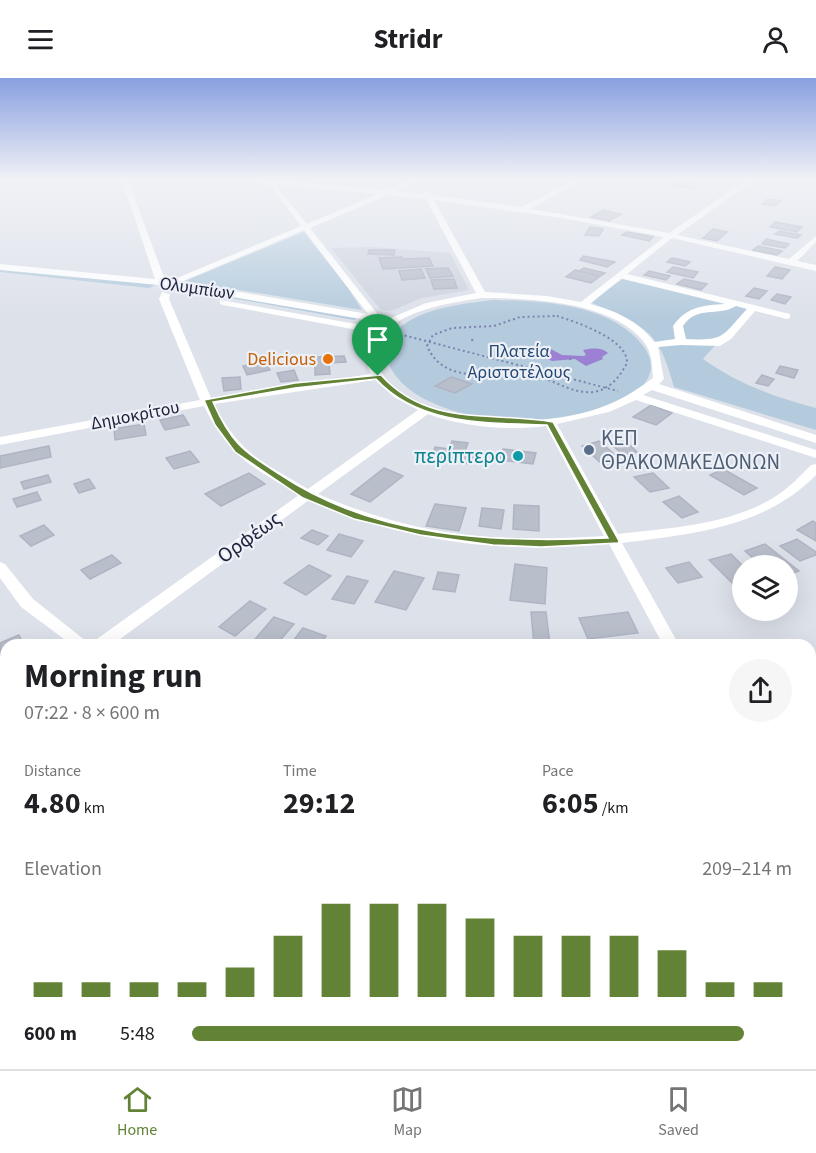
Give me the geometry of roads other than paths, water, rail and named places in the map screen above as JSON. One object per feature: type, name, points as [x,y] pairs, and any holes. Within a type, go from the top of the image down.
[{"type":"street","points":[[141,226],[160,282],[150,286],[149,289]]},
{"type":"street","points":[[444,226],[482,295]]},
{"type":"street","points":[[615,226],[816,268]]},
{"type":"street","points":[[583,305],[684,226]]},
{"type":"street","points":[[172,283],[304,227],[376,318]]},
{"type":"street","points":[[791,262],[816,238]]},
{"type":"street","name":"Ολυμπίων","points":[[0,267],[172,283],[392,321]]},
{"type":"street","name":"Ολυμπίων","points":[[0,276],[149,289],[381,331]]},
{"type":"street","points":[[622,276],[787,316]]},
{"type":"street","points":[[187,287],[164,299],[219,425],[238,450],[306,496],[357,517],[420,532],[493,542],[541,544],[614,541],[695,528],[742,516],[777,502],[816,468]]},
{"type":"street","points":[[482,295],[531,296],[583,305],[630,325],[651,345],[656,355],[659,380],[599,414],[550,423],[471,419],[427,409],[408,402],[390,389],[378,376],[371,359],[373,344],[381,331],[392,321],[416,309],[447,300],[482,295]]},
{"type":"street","points":[[651,345],[681,342],[711,344],[721,341],[748,307]]},
{"type":"street","points":[[681,342],[678,326],[686,314],[699,309],[748,307]]},
{"type":"street","name":"Δημοκρίτου","points":[[0,441],[208,400],[378,376]]},
{"type":"street","points":[[652,386],[816,439]]},
{"type":"street","points":[[632,395],[816,454]]},
{"type":"street","name":"Ορφέως","points":[[108,639],[427,409]]},
{"type":"street","points":[[550,423],[668,639]]},
{"type":"street","points":[[0,567],[27,603],[75,639]]},
{"type":"place","name":"Delicious","points":[[328,359]]},
{"type":"place","name":"ΚΕΠ ΘΡΑΚΟΜΑΚΕΔΟΝΩΝ","points":[[589,450]]},
{"type":"place","name":"περίπτερο","points":[[518,456]]},
{"type":"park label","name":"Πλατεία Αριστοτέλους","points":[[519,361]]}]
